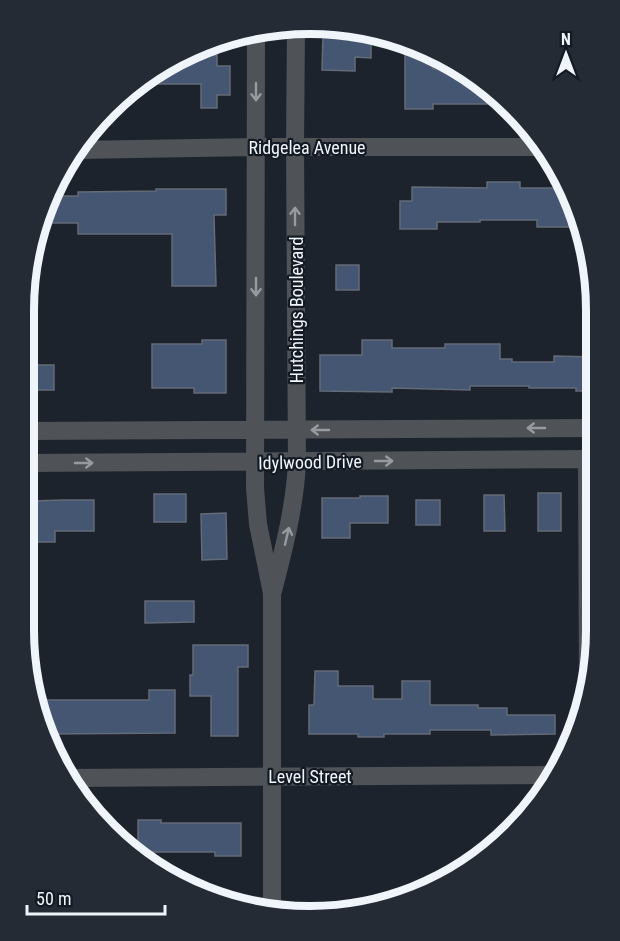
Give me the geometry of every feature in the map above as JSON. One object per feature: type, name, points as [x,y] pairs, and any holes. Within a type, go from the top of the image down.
[{"type":"street","name":"Hutchings Boulevard","points":[[272,593],[291,518],[297,462],[296,35]]},
{"type":"street","name":"Hutchings Boulevard","points":[[256,40],[255,488],[258,524],[272,593],[272,904]]},
{"type":"street","name":"Ridgelea Avenue","points":[[86,150],[532,147]]},
{"type":"street","name":"Idylwood Drive","points":[[34,431],[586,428]]},
{"type":"street","name":"Idylwood Drive","points":[[34,463],[586,459]]},
{"type":"street","name":"Level Street","points":[[77,778],[545,775]]},
{"type":"building","points":[[323,35],[371,42],[371,58],[355,57],[355,71],[322,70]]},
{"type":"building","points":[[405,52],[432,63],[433,69],[448,71],[493,104],[433,104],[433,109],[405,109]]},
{"type":"building","points":[[205,55],[217,55],[217,66],[230,66],[230,95],[217,95],[217,108],[201,108],[201,84],[152,84],[172,71]]},
{"type":"building","points":[[487,182],[520,182],[520,188],[557,188],[573,227],[537,227],[537,220],[480,220],[480,222],[437,222],[437,229],[400,229],[400,201],[412,201],[412,187],[487,188]]},
{"type":"building","points":[[156,189],[226,189],[226,215],[214,215],[216,286],[172,286],[172,234],[78,234],[78,223],[48,223],[59,196],[78,196],[78,192],[156,191]]},
{"type":"building","points":[[336,265],[359,265],[359,290],[336,290]]},
{"type":"building","points":[[202,340],[226,340],[226,393],[194,393],[194,388],[152,388],[152,344],[202,344]]},
{"type":"building","points":[[362,340],[392,340],[392,348],[445,348],[445,344],[500,344],[500,359],[512,359],[512,362],[554,362],[554,356],[586,357],[586,391],[576,391],[576,388],[470,386],[470,390],[392,388],[392,392],[320,391],[320,355],[362,355]]},
{"type":"building","points":[[34,365],[54,365],[54,390],[34,390]]},
{"type":"building","points":[[538,493],[561,493],[561,531],[538,531]]},
{"type":"building","points":[[154,494],[186,494],[186,522],[154,522]]},
{"type":"building","points":[[484,495],[504,495],[505,531],[484,531]]},
{"type":"building","points":[[360,496],[388,496],[388,523],[350,523],[350,538],[322,538],[322,498],[360,498]]},
{"type":"building","points":[[94,500],[94,531],[55,531],[55,542],[34,542],[34,501]]},
{"type":"building","points":[[416,500],[440,500],[440,525],[416,525]]},
{"type":"building","points":[[226,513],[227,559],[202,560],[201,514]]},
{"type":"building","points":[[145,601],[194,601],[194,622],[145,623]]},
{"type":"building","points":[[193,645],[248,645],[248,667],[238,667],[238,736],[211,736],[211,696],[190,696]]},
{"type":"building","points":[[315,671],[338,671],[338,686],[373,686],[373,699],[402,699],[402,681],[430,681],[430,705],[478,705],[478,708],[507,708],[507,715],[555,715],[555,734],[491,735],[491,730],[430,730],[430,734],[384,734],[384,737],[358,737],[358,734],[309,734],[309,705],[314,705]]},
{"type":"building","points":[[149,690],[175,690],[175,733],[54,734],[44,700],[149,700]]},
{"type":"building","points":[[138,820],[161,820],[161,823],[241,823],[241,856],[215,856],[215,852],[145,852],[138,847]]}]
